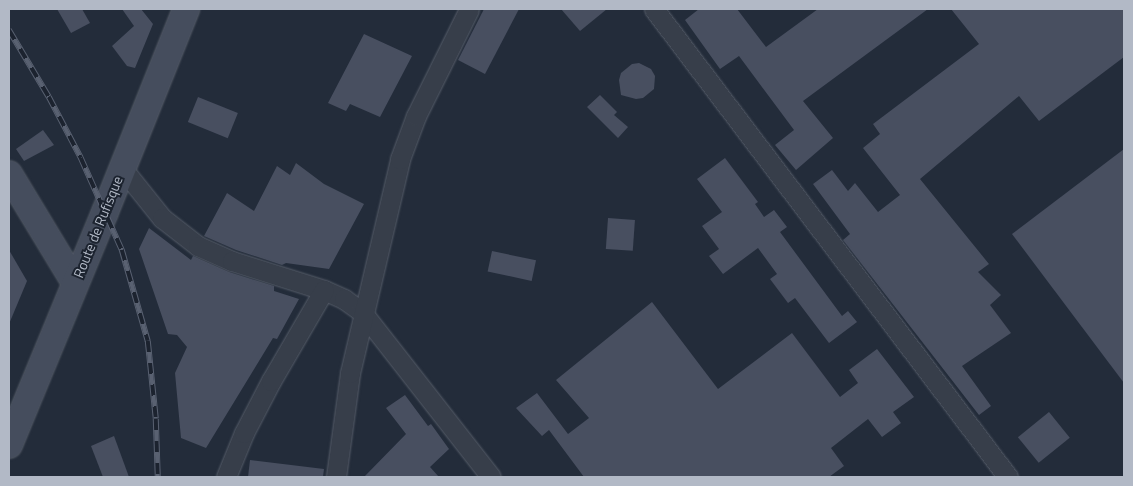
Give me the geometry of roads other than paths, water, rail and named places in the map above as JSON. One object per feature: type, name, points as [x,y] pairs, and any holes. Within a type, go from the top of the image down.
[{"type":"main road","name":"Route de Rufisque","points":[[9,446],[186,9]]},
{"type":"main road","points":[[9,174],[75,283]]},
{"type":"street","points":[[336,477],[350,373],[362,312],[400,159],[416,116],[469,9]]},
{"type":"street","points":[[654,9],[1008,477]]},
{"type":"street","points":[[122,168],[162,218],[198,246],[232,262],[344,298],[362,312],[491,477]]},
{"type":"street","points":[[226,477],[244,433],[271,381],[324,290]]},
{"type":"railway","points":[[9,30],[49,97],[81,158],[122,250],[148,341],[156,419],[158,477]]}]
